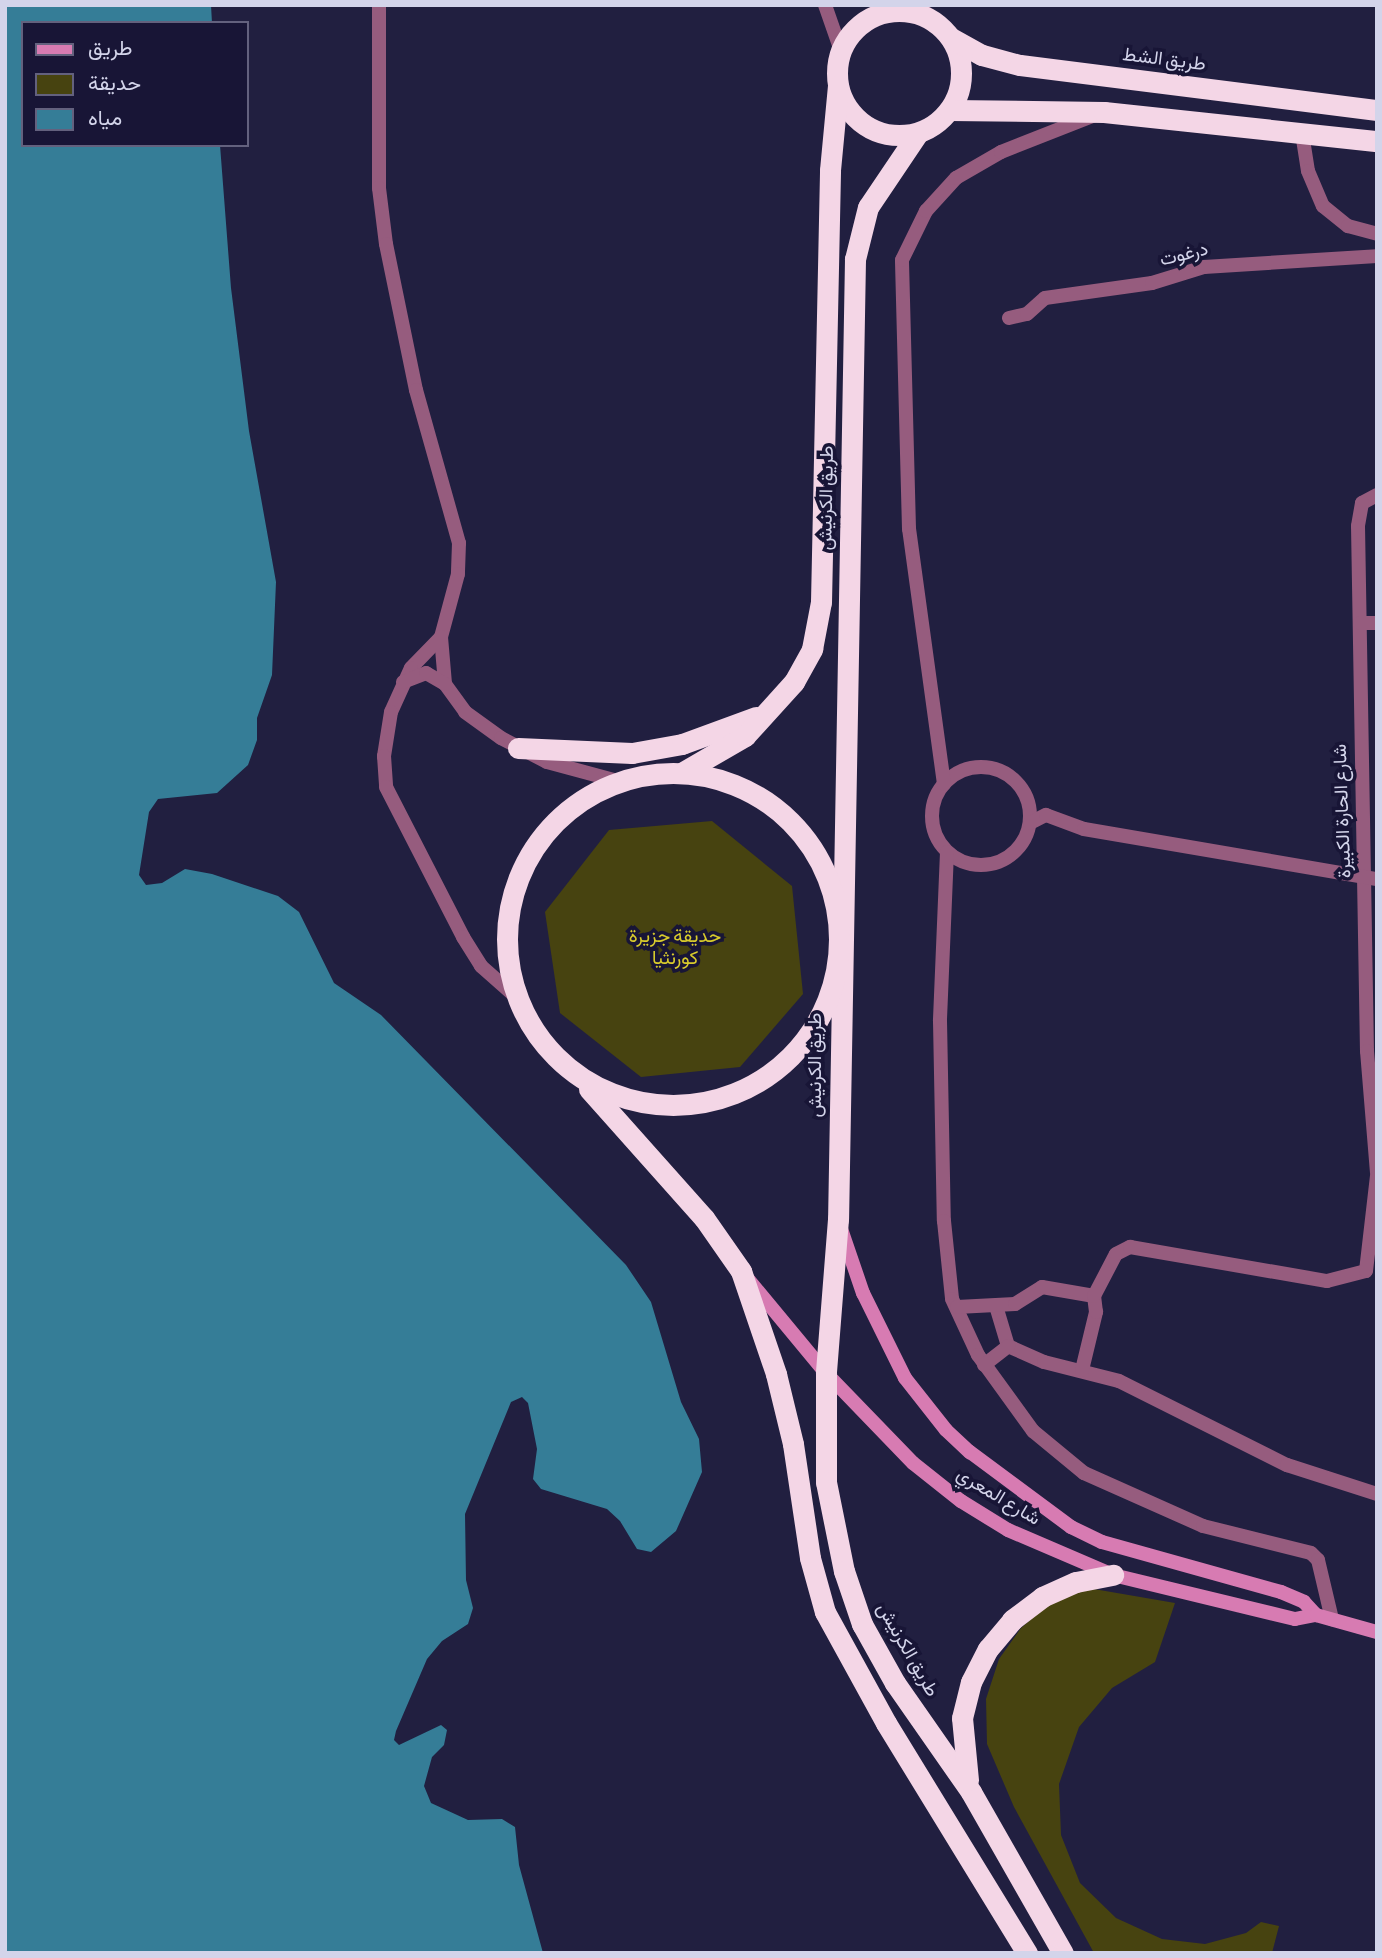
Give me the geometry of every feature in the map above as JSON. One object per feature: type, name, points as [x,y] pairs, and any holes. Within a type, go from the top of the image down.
[{"type":"highway","points":[[950,110],[962,73],[951,38],[935,22],[918,13],[881,13],[864,22],[841,51],[838,86],[844,102],[867,128],[892,135],[918,133],[950,110],[1104,111],[1377,141]]},
{"type":"highway","name":"طريق الشط","points":[[951,38],[982,55],[1020,65],[1377,110]]},
{"type":"highway","name":"طريق الكرنيش","points":[[683,772],[744,736],[770,710],[803,667],[821,602],[830,170],[838,86]]},
{"type":"highway","name":"طريق الكرنيش","points":[[918,133],[868,207],[855,259],[840,942],[838,1219],[826,1373],[826,1482],[844,1571],[862,1624],[895,1683],[971,1792],[1063,1953]]},
{"type":"highway","points":[[518,748],[632,753],[682,744],[770,710]]},
{"type":"highway","points":[[580,1079],[612,1095],[670,1106],[717,1100],[750,1087],[780,1067],[805,1041],[831,988],[840,942],[835,899],[820,859],[795,825],[753,793],[724,780],[683,772],[618,781],[567,810],[546,831],[520,872],[509,910],[506,939],[516,997],[531,1029],[553,1056],[580,1079],[704,1218],[741,1272],[779,1385],[793,1444],[810,1558],[825,1612],[886,1723],[1027,1953]]},
{"type":"highway","points":[[971,1792],[962,1756],[962,1718],[971,1682],[988,1648],[1012,1620],[1042,1597],[1076,1582],[1113,1575]]},
{"type":"street","points":[[379,5],[379,188],[386,244],[416,390],[459,543],[458,574],[441,637],[445,684]]},
{"type":"street","points":[[825,5],[841,51]]},
{"type":"street","points":[[918,5],[935,22]]},
{"type":"street","points":[[1104,111],[1001,152],[956,178],[926,211],[902,260],[909,529],[944,784],[932,817],[947,852],[940,1021],[946,1265],[957,1307],[984,1365],[1033,1432],[1084,1473],[1203,1526],[1311,1552],[1318,1560],[1332,1619]]},
{"type":"street","points":[[1302,133],[1308,171],[1323,206],[1348,226],[1377,234]]},
{"type":"street","name":"درغوت","points":[[1009,318],[1027,314],[1045,298],[1152,283],[1204,267],[1377,256]]},
{"type":"street","name":"شارع الحارة الكبيرة","points":[[1094,1296],[1107,1264],[1130,1247],[1327,1281],[1366,1271],[1377,1175],[1367,1051],[1371,878],[1360,624],[1359,514],[1362,503],[1377,495]]},
{"type":"street","points":[[1360,624],[1377,623]]},
{"type":"street","points":[[441,637],[419,658],[402,683],[385,743],[384,772],[391,800],[481,966],[516,997]]},
{"type":"street","points":[[402,683],[421,673],[436,676],[465,712],[518,748],[570,770],[618,781]]},
{"type":"street","points":[[944,784],[975,767],[1002,771],[1025,792],[1030,823],[1026,838],[1003,860],[973,864],[947,852]]},
{"type":"street","points":[[1030,823],[1046,815],[1084,829],[1371,878]]},
{"type":"street","name":"شارع المعري","points":[[838,1219],[863,1293],[888,1349],[923,1403],[970,1452],[1030,1499],[1102,1542],[1281,1592],[1304,1602],[1316,1615]]},
{"type":"street","name":"شارع المعري","points":[[741,1272],[826,1373],[913,1463],[961,1501],[1008,1530],[1113,1575],[1295,1619],[1316,1615],[1377,1632]]},
{"type":"street","points":[[957,1307],[1015,1304],[1042,1287],[1094,1296],[1096,1312],[1082,1370]]},
{"type":"street","points":[[996,1306],[1008,1346],[1044,1362],[1119,1381],[1287,1465],[1377,1494]]},
{"type":"street","points":[[984,1365],[1008,1346]]},
{"type":"green space","name":"حديقة جزيرة كورنثيا","points":[[712,821],[792,886],[803,994],[740,1067],[641,1077],[560,1013],[545,912],[609,830]]},
{"type":"green space","points":[[1088,1588],[1175,1603],[1155,1662],[1112,1688],[1079,1727],[1059,1784],[1061,1835],[1080,1883],[1116,1918],[1162,1939],[1205,1944],[1246,1933],[1261,1922],[1279,1926],[1272,1953],[1094,1953],[1014,1807],[987,1744],[986,1699],[999,1659],[1021,1628],[1051,1602]]},
{"type":"water","points":[[5,5],[211,5],[212,21],[21,21],[21,147],[220,147],[231,288],[249,431],[276,582],[272,675],[257,718],[257,740],[248,765],[217,793],[158,799],[149,812],[139,875],[146,885],[162,883],[185,869],[212,874],[278,896],[299,912],[334,983],[381,1015],[626,1265],[651,1302],[681,1402],[699,1439],[702,1472],[676,1531],[651,1552],[637,1549],[620,1521],[607,1509],[541,1489],[533,1479],[537,1449],[528,1403],[522,1397],[511,1402],[465,1514],[466,1580],[473,1608],[468,1624],[442,1641],[427,1659],[394,1740],[399,1745],[441,1725],[447,1730],[444,1745],[432,1757],[424,1786],[431,1803],[468,1820],[502,1819],[515,1827],[519,1865],[543,1953],[5,1953]]}]
